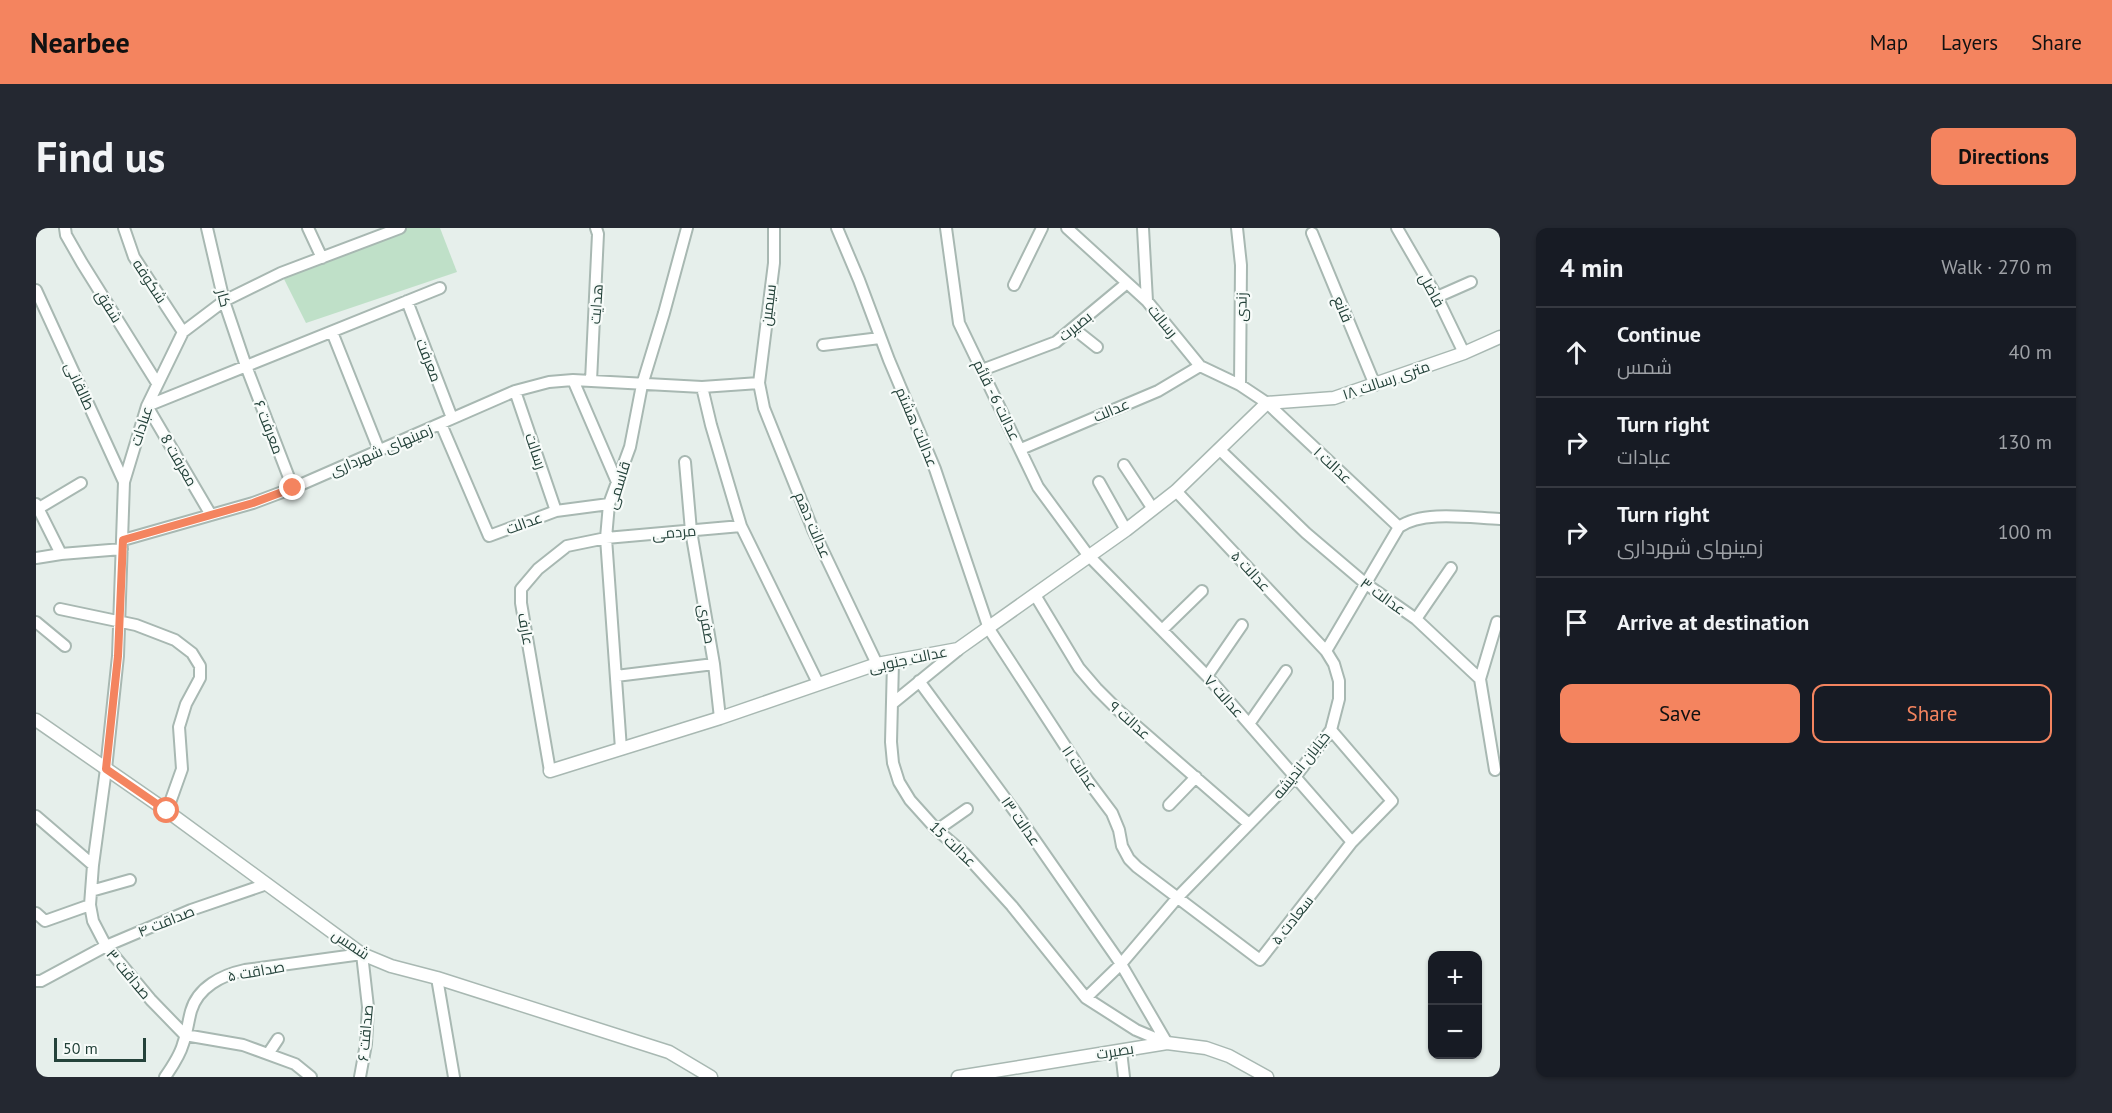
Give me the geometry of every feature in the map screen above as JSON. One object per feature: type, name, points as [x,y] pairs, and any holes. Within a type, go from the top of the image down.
[{"type":"street","name":"شفق","points":[[65,228],[66,235],[82,263],[157,383]]},
{"type":"street","name":"شکوفه","points":[[124,228],[134,257],[183,332]]},
{"type":"street","name":"کار","points":[[207,228],[224,301],[246,366]]},
{"type":"street","points":[[308,228],[322,258]]},
{"type":"street","name":"هدایت","points":[[591,381],[598,277],[596,228]]},
{"type":"street","name":"قاسمی","points":[[621,749],[606,538],[609,504],[630,447],[642,385],[687,228]]},
{"type":"street","name":"سیمین","points":[[759,383],[774,263],[774,228]]},
{"type":"street","name":"عداللت هشتم","points":[[837,228],[935,469],[989,628]]},
{"type":"street","name":"عدالت 6 - قائم","points":[[946,228],[959,323],[1038,486],[1088,555]]},
{"type":"street","points":[[1014,285],[1042,228]]},
{"type":"street","name":"رسالت","points":[[1067,228],[1147,301],[1200,366],[1240,386],[1267,403]]},
{"type":"street","points":[[1143,228],[1147,301]]},
{"type":"street","name":"زندی","points":[[1238,228],[1241,265],[1240,386]]},
{"type":"street","name":"فاضل","points":[[1397,228],[1437,297],[1464,353]]},
{"type":"street","name":"عبادات","points":[[106,769],[118,656],[124,482],[147,406],[183,332],[224,301],[281,273],[395,229]]},
{"type":"street","name":"قانع","points":[[1311,233],[1375,385]]},
{"type":"street","points":[[1437,297],[1471,282]]},
{"type":"street","name":"بصیرت","points":[[982,370],[1056,342],[1127,283]]},
{"type":"street","points":[[147,406],[440,288]]},
{"type":"street","name":"طالقانی","points":[[36,290],[40,311],[124,482]]},
{"type":"street","name":"معرفت","points":[[407,301],[452,418]]},
{"type":"street","points":[[1073,328],[1097,347]]},
{"type":"street","points":[[332,332],[379,450]]},
{"type":"street","name":"۱۸ متری رسالت","points":[[1267,403],[1334,398],[1464,353],[1500,337]]},
{"type":"street","points":[[823,345],[880,338]]},
{"type":"street","name":"معرفت ۶","points":[[246,366],[293,488]]},
{"type":"street","name":"عدالت","points":[[1021,449],[1158,391],[1200,366]]},
{"type":"street","points":[[573,380],[617,482]]},
{"type":"street","name":"زمینهای شهرداری","points":[[36,558],[122,544],[253,503],[293,488],[516,391],[549,382],[573,380],[702,387],[759,383]]},
{"type":"street","name":"عدالت دهم","points":[[759,383],[764,408],[813,530],[877,664]]},
{"type":"street","points":[[702,387],[741,526],[818,683]]},
{"type":"street","name":"رسالت","points":[[516,391],[556,511]]},
{"type":"street","name":"عدالت جنوبی","points":[[550,771],[720,718],[877,664],[958,649],[1126,530],[1176,491],[1267,403]]},
{"type":"street","name":"عدالت ۱","points":[[1267,403],[1399,527]]},
{"type":"street","name":"معرفت 8","points":[[147,406],[211,515]]},
{"type":"street","name":"عدالت","points":[[441,424],[489,536],[556,511],[609,504]]},
{"type":"street","name":"عدالت ۳","points":[[1219,449],[1306,533],[1366,584],[1416,620],[1480,679]]},
{"type":"street","name":"صفری","points":[[685,462],[691,531],[714,664],[720,718]]},
{"type":"street","points":[[1124,465],[1153,509]]},
{"type":"street","points":[[1099,482],[1126,530]]},
{"type":"street","points":[[61,554],[37,506],[81,483]]},
{"type":"street","name":"عدالت ۵","points":[[1176,491],[1326,651]]},
{"type":"street","points":[[1326,651],[1399,527],[1407,521],[1416,519],[1456,517],[1500,519]]},
{"type":"street","name":"مردمی","points":[[606,538],[741,526]]},
{"type":"street","name":"عارف","points":[[550,771],[521,603],[521,589],[538,568],[567,546],[606,538]]},
{"type":"street","name":"عدالت ۷","points":[[1088,555],[1207,676],[1352,842]]},
{"type":"street","points":[[1416,620],[1451,568]]},
{"type":"street","points":[[1162,630],[1202,591]]},
{"type":"street","name":"عدالت ۹","points":[[1035,595],[1087,679],[1118,710],[1249,824]]},
{"type":"street","points":[[60,609],[136,625],[176,640],[192,653],[200,666],[200,678],[186,704],[179,727],[182,769],[167,811]]},
{"type":"street","points":[[36,622],[65,646]]},
{"type":"street","points":[[1495,770],[1480,679],[1497,622]]},
{"type":"street","points":[[1207,676],[1242,625]]},
{"type":"street","name":"عدالت ۱۱","points":[[989,628],[1088,781],[1112,813],[1122,846],[1130,860],[1178,897]]},
{"type":"street","points":[[893,703],[958,649]]},
{"type":"street","name":"خیابان اندیشه","points":[[1086,998],[1121,964],[1178,897],[1295,777],[1331,730],[1339,699],[1339,681],[1334,664],[1326,651]]},
{"type":"street","name":"عدالت 15","points":[[893,662],[891,742],[893,763],[899,782],[910,800],[937,830],[964,853],[1012,906],[1086,998],[1136,1030],[1167,1042]]},
{"type":"street","points":[[616,676],[714,664]]},
{"type":"street","points":[[1249,724],[1286,671]]},
{"type":"street","name":"عدالت ۱۳","points":[[919,681],[1010,805],[1121,964],[1167,1042]]},
{"type":"street","name":"شمس","points":[[36,720],[167,811],[362,954],[391,966],[437,978],[669,1052],[711,1077]]},
{"type":"street","name":"سعادت ۵","points":[[1178,897],[1260,960],[1352,842],[1392,801],[1331,730]]},
{"type":"street","name":"صداقت ۳","points":[[106,769],[93,864],[90,905],[93,921],[106,946],[151,1000],[185,1035]]},
{"type":"street","points":[[1169,806],[1196,777]]},
{"type":"street","points":[[937,830],[967,809]]},
{"type":"street","points":[[36,816],[93,864]]},
{"type":"street","points":[[91,891],[130,880]]},
{"type":"street","name":"صداقت ۴","points":[[36,981],[41,981],[106,946],[191,910],[267,884]]},
{"type":"street","points":[[36,913],[45,921],[90,905]]},
{"type":"street","name":"صداقت ۵","points":[[169,1075],[183,1047],[191,1008],[212,982],[245,970],[362,954]]},
{"type":"street","name":"صداقت ۶","points":[[360,1077],[366,1044],[368,1007],[362,954]]},
{"type":"street","points":[[437,978],[454,1077]]},
{"type":"street","points":[[185,1035],[243,1045],[295,1064],[311,1077]]},
{"type":"street","points":[[268,1054],[279,1039]]},
{"type":"street","name":"بصیرت","points":[[958,1077],[1167,1042],[1206,1048],[1229,1056],[1267,1077]]},
{"type":"street","points":[[1121,1051],[1124,1077]]},
{"type":"green space","points":[[401,228],[440,228],[457,272],[306,323],[281,273]]},
{"type":"route","points":[[167,811],[106,769],[118,656],[123,540],[253,503],[293,488]]}]
